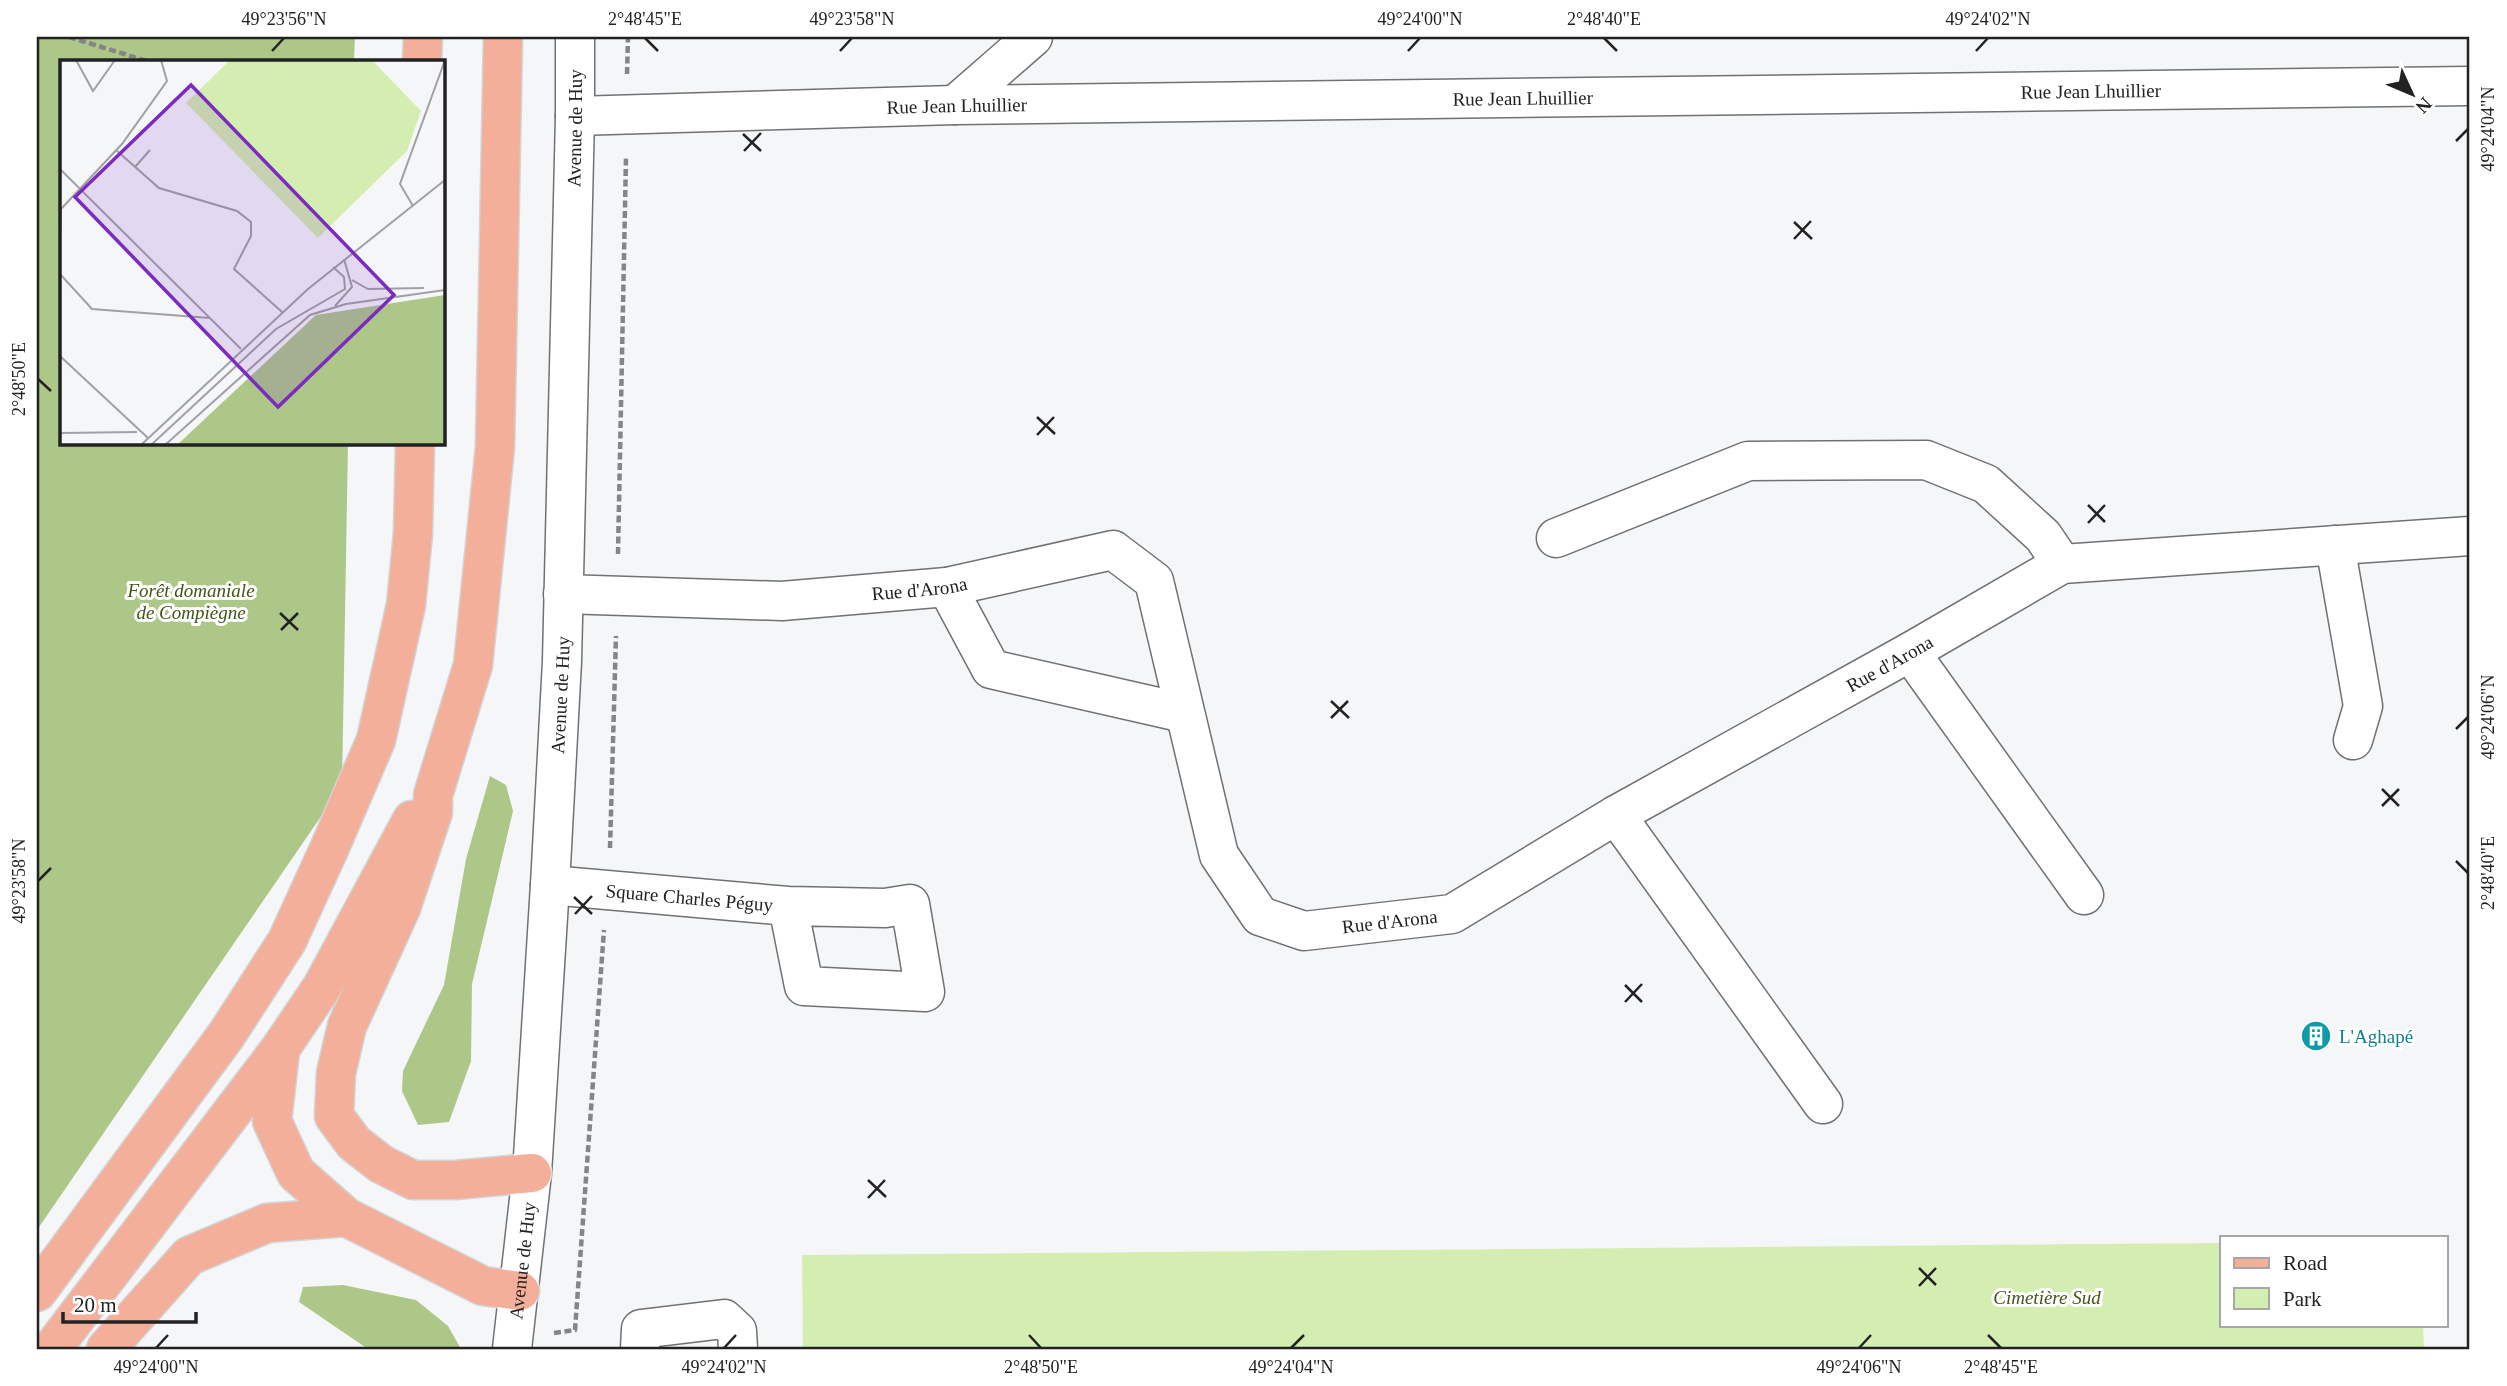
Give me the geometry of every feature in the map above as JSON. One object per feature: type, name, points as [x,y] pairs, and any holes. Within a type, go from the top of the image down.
[{"type":"main road","points":[[422,60],[423,37]]},
{"type":"main road","points":[[503,37],[495,447],[473,665],[433,794],[433,812],[412,877],[401,908],[347,1026],[337,1073],[334,1116],[354,1143],[381,1164],[413,1180],[455,1181],[532,1173]]},
{"type":"main road","points":[[37,1292],[227,1034],[287,941],[376,740],[406,605],[413,533],[415,444]]},
{"type":"main road","points":[[52,1349],[280,1049],[322,988],[412,820],[433,794]]},
{"type":"main road","points":[[287,941],[272,1121],[296,1173],[345,1217],[483,1286],[520,1291]]},
{"type":"main road","points":[[106,1349],[189,1256],[267,1223],[345,1217]]},
{"type":"street","name":"Avenue de Huy","points":[[512,1349],[532,1173],[550,885],[563,594],[575,37]]},
{"type":"street","points":[[955,105],[1033,37]]},
{"type":"street","name":"Rue Jean Lhuillier","points":[[575,116],[955,105],[2470,86]]},
{"type":"street","points":[[1556,538],[1748,461],[1926,460],[1986,484],[2043,536],[2062,564]]},
{"type":"street","name":"Rue d'Arona","points":[[563,594],[782,601],[947,587],[1113,550],[1154,581],[1219,855],[1260,916],[1304,931],[1452,914],[1615,815],[1910,652],[2062,564],[2470,536]]},
{"type":"street","points":[[2335,545],[2363,706],[2353,740]]},
{"type":"street","points":[[947,587],[991,669],[1184,713]]},
{"type":"street","points":[[1910,652],[2084,895]]},
{"type":"street","points":[[1615,815],[1824,1104]]},
{"type":"street","name":"Square Charles Péguy","points":[[550,885],[788,906]]},
{"type":"street","points":[[640,1349],[641,1329],[724,1319],[737,1331],[737,1349]]},
{"type":"path","points":[[69,37],[143,60]]},
{"type":"path","points":[[575,1329],[612,822],[628,37]]},
{"type":"green space","name":"Forêt domaniale de Compiègne","points":[[37,37],[355,37],[354,60],[60,60],[60,444],[348,444],[342,786],[37,1230]]},
{"type":"green space","points":[[490,776],[506,785],[513,811],[472,984],[471,1061],[449,1122],[418,1125],[402,1091],[403,1071],[444,985],[466,859]]},
{"type":"green space","name":"Cimetière Sud","points":[[2220,1243],[2220,1326],[2423,1326],[2424,1349],[803,1349],[802,1255]]},
{"type":"green space","points":[[343,1285],[416,1300],[448,1326],[461,1349],[368,1349],[299,1302],[303,1287]]},
{"type":"place","name":"L'Aghapé","points":[[2316,1036]]}]
